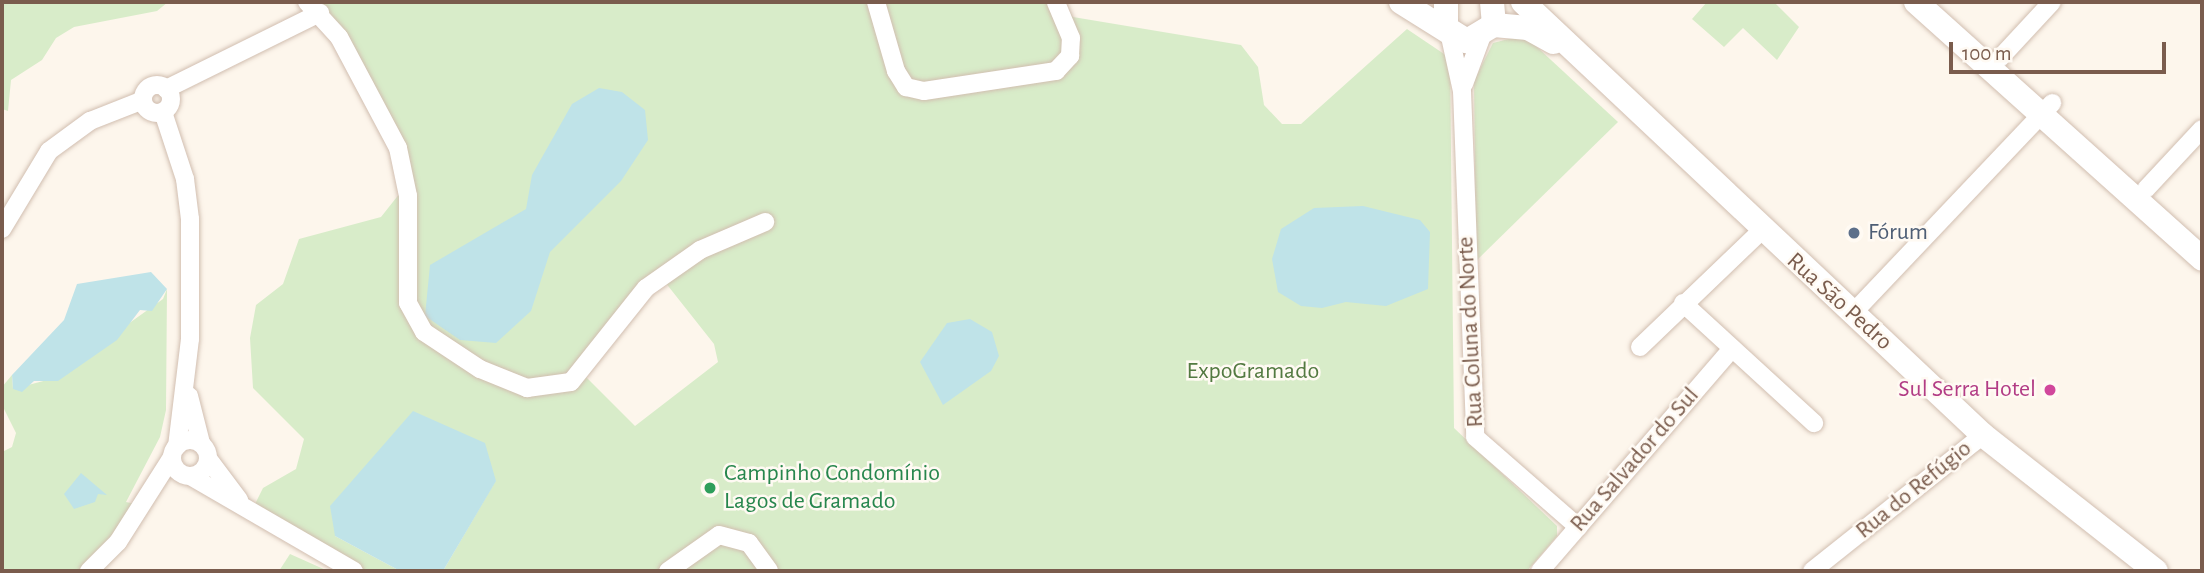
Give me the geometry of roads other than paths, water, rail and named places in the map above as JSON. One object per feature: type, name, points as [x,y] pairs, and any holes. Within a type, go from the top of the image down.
[{"type":"main road","points":[[1401,2],[1449,32]]},
{"type":"main road","points":[[1446,2],[1442,15],[1449,32]]},
{"type":"main road","name":"Rua São Pedro","points":[[1522,2],[1595,76],[1760,231],[1983,435],[2156,571]]},
{"type":"main road","points":[[1916,2],[2000,58],[2047,109],[2146,189],[2196,245]]},
{"type":"main road","points":[[1938,2],[1965,36],[2196,245]]},
{"type":"main road","name":"Rua São Pedro","points":[[1449,32],[1467,41],[1492,15],[1539,32],[1595,76]]},
{"type":"street","points":[[876,2],[896,71],[906,87],[924,91],[1056,71],[1070,57],[1071,38],[1056,2]]},
{"type":"street","points":[[2000,58],[2052,2]]},
{"type":"street","points":[[2,229],[49,151],[90,121],[143,100],[150,87],[166,89],[313,7],[361,73],[398,148],[408,196],[404,289],[414,317],[439,344],[508,383],[546,388],[571,382],[646,288],[700,250],[765,222]]},
{"type":"street","name":"Rua Coluna do Norte","points":[[1462,91],[1471,52],[1492,15]]},
{"type":"street","name":"Rua Coluna do Norte","points":[[1449,32],[1462,91],[1475,437],[1578,527]]},
{"type":"street","points":[[166,89],[171,98],[163,112],[185,179],[190,219],[186,385],[180,463]]},
{"type":"street","points":[[143,100],[152,113],[163,112]]},
{"type":"street","points":[[1852,314],[2047,109]]},
{"type":"street","points":[[2146,189],[2202,130]]},
{"type":"street","points":[[1640,347],[1760,231]]},
{"type":"street","points":[[1683,303],[1731,350],[1814,423]]},
{"type":"street","name":"Rua Salvador do Sul","points":[[1540,571],[1731,350]]},
{"type":"street","points":[[186,385],[205,452],[245,508]]},
{"type":"street","name":"Rua do Refúgio","points":[[1812,571],[1983,435]]},
{"type":"street","points":[[180,463],[205,452]]},
{"type":"street","points":[[89,571],[180,463],[205,452]]},
{"type":"street","points":[[180,463],[245,508],[354,571]]},
{"type":"street","points":[[668,571],[719,535],[749,542],[769,571]]},
{"type":"water","points":[[599,88],[622,92],[645,110],[648,140],[621,181],[550,252],[531,311],[496,343],[460,340],[425,316],[430,265],[526,209],[532,175],[572,104]]},
{"type":"water","points":[[1363,206],[1420,220],[1430,232],[1428,289],[1386,306],[1346,302],[1322,308],[1301,306],[1278,292],[1272,259],[1281,229],[1314,208]]},
{"type":"water","points":[[151,272],[167,289],[152,311],[140,310],[117,340],[58,381],[34,381],[22,392],[13,389],[12,375],[64,320],[77,284]]},
{"type":"water","points":[[970,319],[992,332],[999,356],[991,371],[943,405],[920,362],[947,323]]},
{"type":"water","points":[[413,411],[485,443],[496,481],[443,571],[400,571],[335,536],[330,506]]},
{"type":"water","points":[[81,473],[107,495],[98,494],[95,502],[74,509],[64,494]]},
{"type":"place","name":"Fórum","points":[[1854,233]]},
{"type":"place","name":"Sul Serra Hotel","points":[[2050,390]]},
{"type":"place","name":"Campinho Condomínio Lagos de Gramado","points":[[710,488]]},
{"type":"park label","name":"ExpoGramado","points":[[1253,372]]}]
